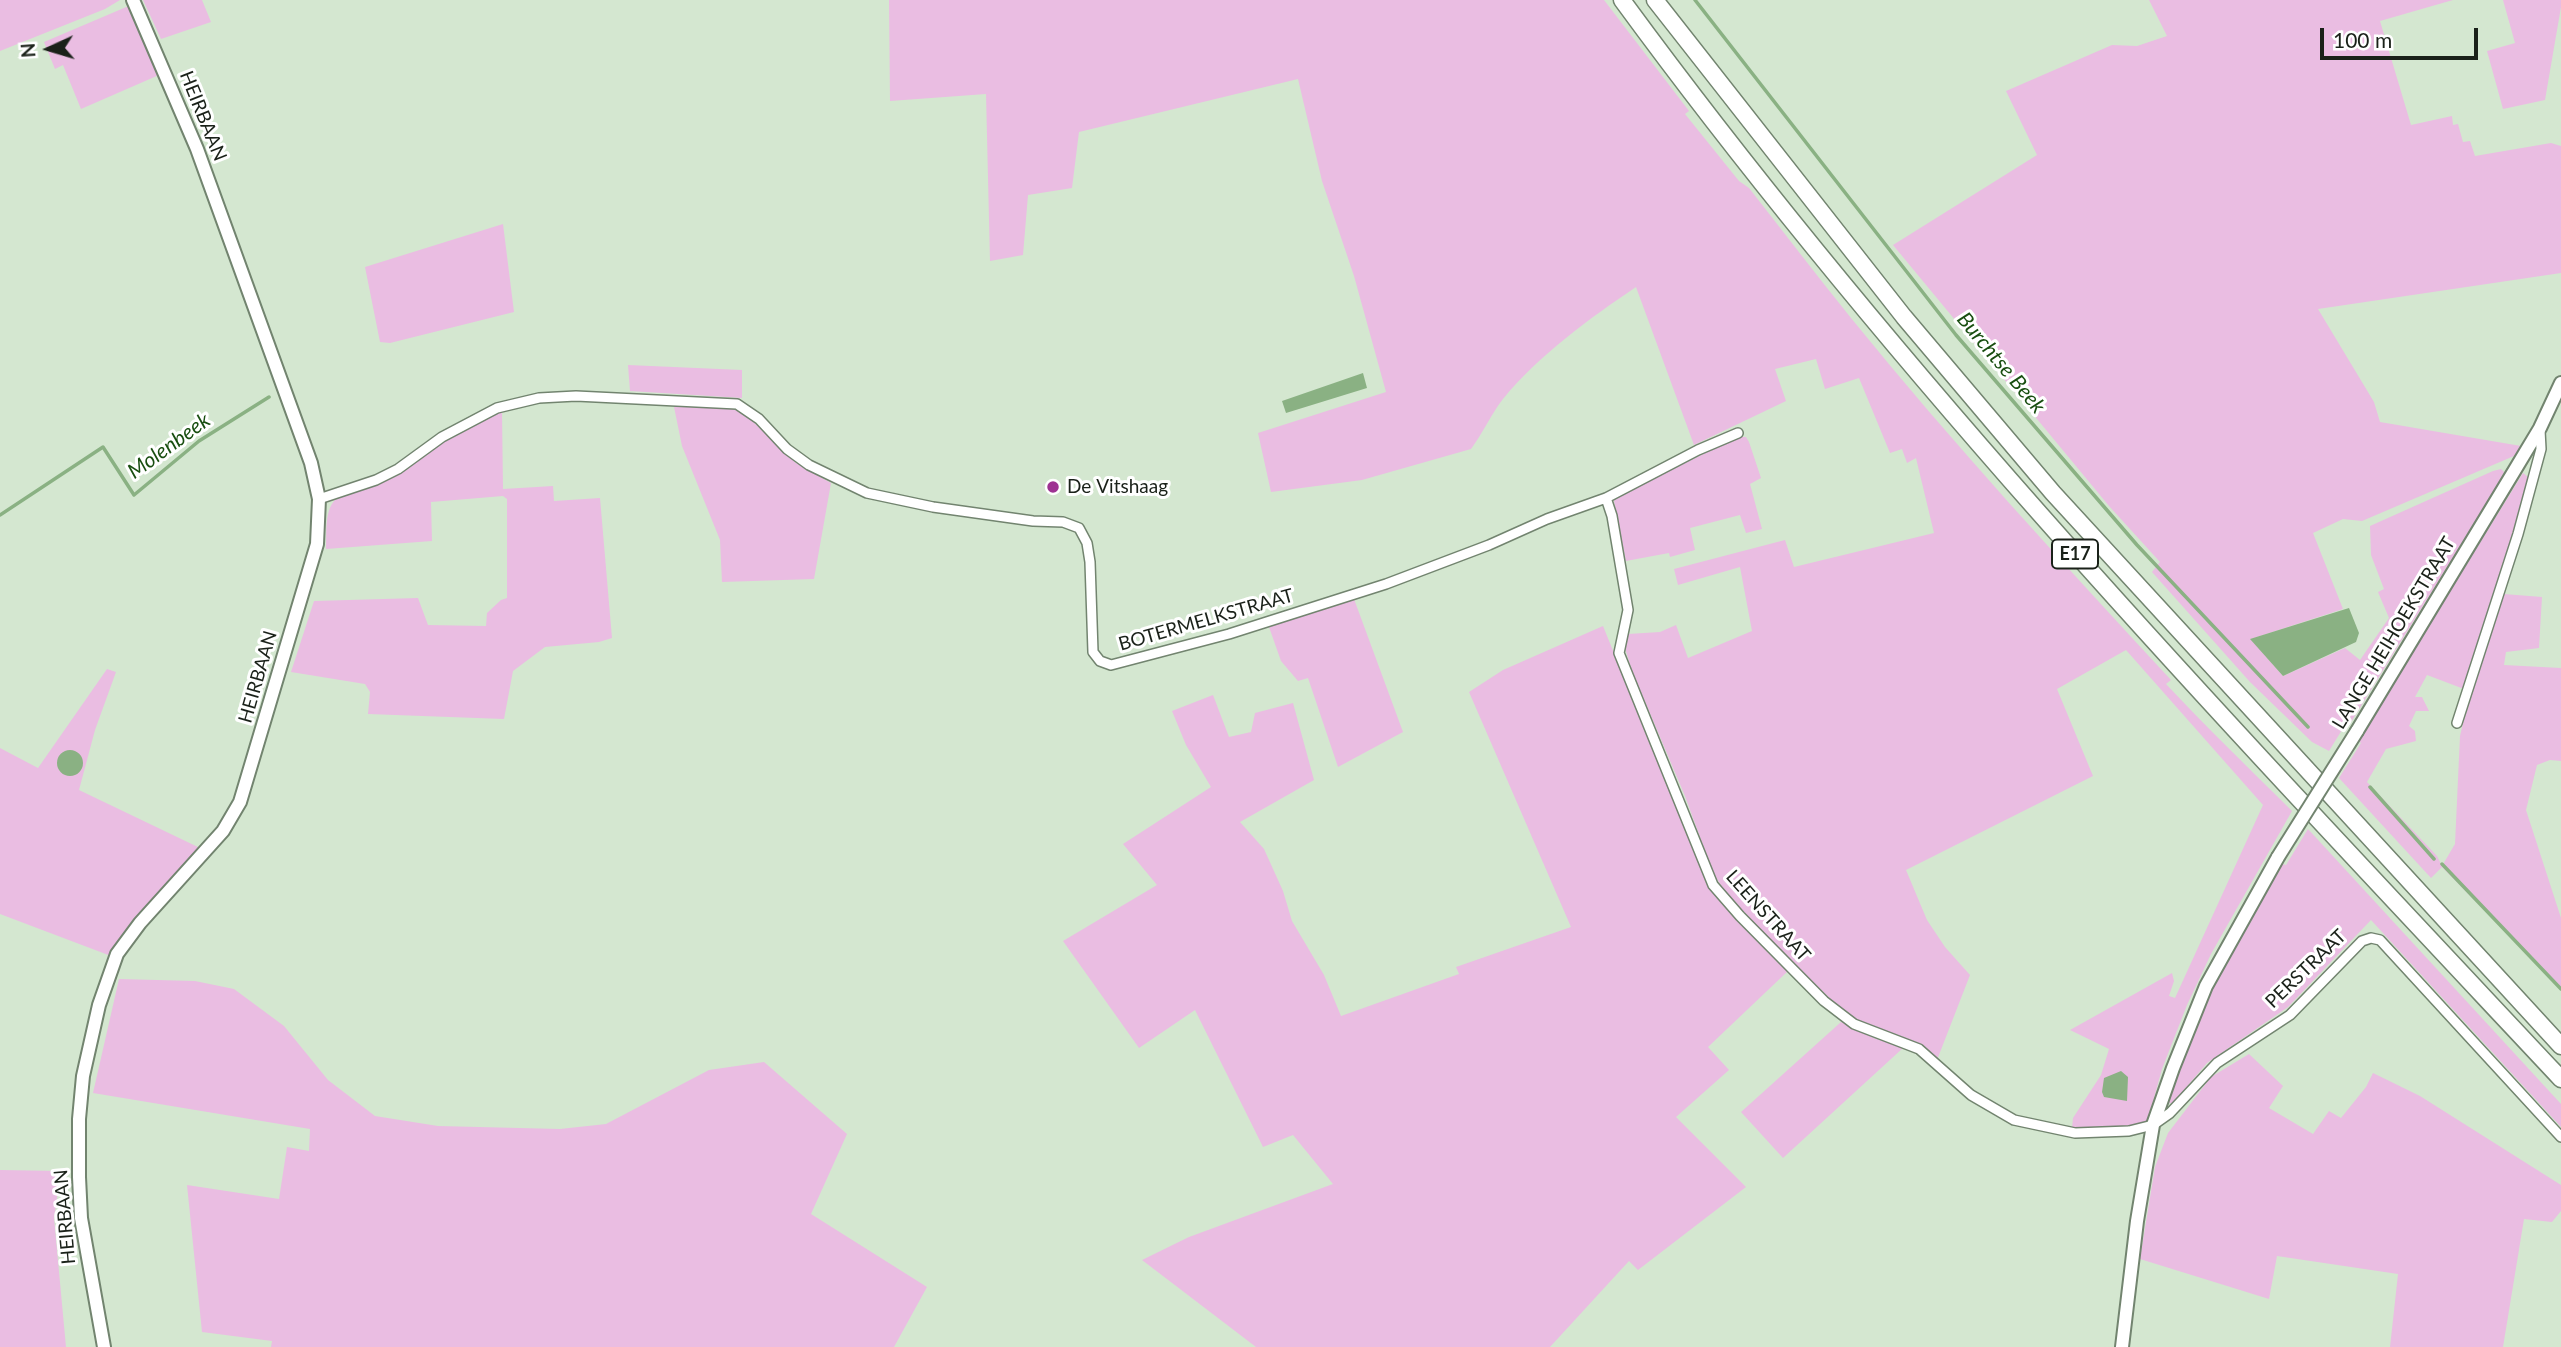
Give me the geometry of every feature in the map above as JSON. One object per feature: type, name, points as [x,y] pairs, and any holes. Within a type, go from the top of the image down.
[{"type":"highway","name":"E17","points":[[1622,0],[1874,322],[2036,509],[2229,725],[2561,1079]]},
{"type":"highway","name":"E17","points":[[1655,0],[1905,317],[2053,493],[2561,1046]]},
{"type":"street","name":"HEIRBAAN","points":[[104,1347],[81,1218],[79,1177],[79,1119],[83,1076],[99,1005],[117,954],[140,923],[223,831],[240,802],[317,544],[319,499],[311,463],[197,149],[133,0]]},
{"type":"street","name":"LANGE HEIHOEKSTRAAT","points":[[2153,1125],[2206,986],[2278,857],[2540,428],[2561,383]]},
{"type":"street","name":"BOTERMELKSTRAAT","points":[[319,499],[376,480],[398,469],[471,419],[515,402],[576,396],[737,404],[759,419],[787,449],[809,465],[867,493],[933,507],[1033,521],[1063,522],[1079,528],[1087,543],[1093,652],[1100,661],[1111,665],[1229,634],[1386,584],[1606,498],[1687,455],[1738,433]]},
{"type":"street","name":"LANGE HEIHOEKSTRAAT","points":[[2457,723],[2518,534],[2541,449],[2540,428]]},
{"type":"street","name":"LEENSTRAAT","points":[[1606,498],[1612,516],[1628,610],[1619,653],[1713,885],[1740,916],[1824,1001],[1854,1024],[1919,1049],[1971,1095],[2014,1120],[2075,1133],[2129,1131],[2153,1125]]},
{"type":"street","name":"PERSTRAAT","points":[[2153,1125],[2170,1113],[2217,1063],[2290,1015],[2362,941],[2371,938],[2380,940],[2561,1137]]},
{"type":"street","points":[[2122,1347],[2137,1221],[2153,1125]]},
{"type":"shaded area","points":[[0,0],[120,0],[105,9],[0,51]]},
{"type":"shaded area","points":[[143,0],[202,0],[211,22],[161,39]]},
{"type":"shaded area","points":[[889,0],[1604,0],[1689,111],[1685,114],[1739,181],[1749,188],[1928,411],[2048,547],[2171,680],[2166,684],[2292,811],[2211,954],[2187,1005],[2162,1069],[2147,1123],[2105,1130],[2072,1128],[2073,1118],[2101,1075],[2109,1049],[2070,1030],[2172,973],[2174,981],[2169,996],[2175,998],[2263,805],[2126,650],[2057,689],[2093,776],[1906,870],[1927,920],[1945,947],[1970,975],[1937,1060],[1918,1044],[1857,1020],[1844,1012],[1726,893],[1713,873],[1685,796],[1632,671],[1625,648],[1628,634],[1660,632],[1676,625],[1688,658],[1752,631],[1740,567],[1678,585],[1674,569],[1785,540],[1794,567],[1934,533],[1916,458],[1907,463],[1902,449],[1890,453],[1859,378],[1825,389],[1816,359],[1775,369],[1786,401],[1694,445],[1636,287],[1583,324],[1532,367],[1503,399],[1471,449],[1362,480],[1271,492],[1258,433],[1386,392],[1354,276],[1322,181],[1298,79],[1079,132],[1072,188],[1028,195],[1023,255],[990,261],[986,94],[890,101]]},
{"type":"shaded area","points":[[2149,0],[2453,0],[2380,21],[2411,125],[2452,116],[2453,125],[2458,124],[2463,142],[2470,141],[2475,156],[2551,143],[2561,146],[2561,273],[2318,309],[2374,402],[2380,422],[2521,446],[2514,456],[2362,521],[2343,519],[2313,533],[2343,609],[2251,639],[2283,676],[2345,648],[2360,660],[2389,618],[2378,592],[2384,589],[2371,555],[2370,526],[2493,471],[2501,469],[2504,472],[2348,727],[2345,725],[2329,751],[2312,742],[2250,682],[2152,572],[2160,562],[2109,506],[1893,245],[2037,155],[2006,91],[2112,45],[2137,46],[2167,36]]},
{"type":"shaded area","points":[[2503,0],[2561,0],[2561,7],[2545,100],[2503,109],[2487,51],[2515,43]]},
{"type":"shaded area","points":[[131,5],[159,75],[81,109],[63,65],[55,69],[44,42]]},
{"type":"shaded area","points":[[503,224],[514,312],[390,343],[380,342],[365,267]]},
{"type":"shaded area","points":[[628,365],[742,370],[742,398],[630,391]]},
{"type":"shaded area","points":[[1363,373],[1367,388],[1286,413],[1282,401]]},
{"type":"shaded area","points":[[673,402],[734,409],[747,416],[796,463],[831,483],[814,579],[722,582],[720,540],[682,446]]},
{"type":"shaded area","points":[[502,411],[503,489],[553,486],[554,501],[600,498],[612,638],[599,642],[545,647],[513,671],[504,719],[368,714],[370,692],[365,684],[291,672],[314,601],[418,598],[428,625],[486,626],[487,613],[507,598],[507,499],[503,496],[431,502],[432,541],[326,549],[327,523],[329,510],[335,500],[397,474],[452,434]]},
{"type":"shaded area","points":[[1738,437],[1746,437],[1749,442],[1761,478],[1750,484],[1762,529],[1746,533],[1740,515],[1690,528],[1695,550],[1670,557],[1669,553],[1626,561],[1614,501],[1616,497]]},
{"type":"shaded area","points":[[2523,473],[2529,478],[2529,485],[2464,689],[2427,675],[2415,697],[2422,697],[2429,711],[2416,711],[2409,726],[2415,731],[2416,741],[2386,749],[2367,782],[2437,856],[2442,866],[2455,844],[2460,736],[2467,706],[2504,594],[2542,597],[2539,648],[2506,652],[2504,665],[2561,668],[2561,761],[2550,760],[2537,765],[2526,810],[2561,918],[2561,989],[2442,867],[2431,878],[2339,778],[2361,743],[2358,740]]},
{"type":"shaded area","points":[[1354,599],[1403,732],[1338,767],[1308,678],[1298,681],[1281,661],[1269,627]]},
{"type":"shaded area","points":[[2349,608],[2359,633],[2356,642],[2283,676],[2250,639]]},
{"type":"shaded area","points":[[1603,626],[1709,887],[1788,971],[1708,1047],[1729,1070],[1676,1117],[1746,1187],[1638,1270],[1629,1261],[1550,1347],[1256,1347],[1142,1260],[1189,1237],[1333,1184],[1293,1135],[1263,1147],[1195,1010],[1139,1048],[1063,941],[1157,885],[1123,844],[1211,787],[1186,745],[1172,711],[1213,695],[1229,737],[1251,732],[1255,713],[1293,703],[1314,780],[1240,822],[1264,849],[1283,891],[1292,921],[1324,975],[1341,1016],[1459,974],[1456,967],[1571,927],[1469,692],[1503,670]]},
{"type":"shaded area","points":[[107,669],[116,672],[95,730],[79,790],[200,848],[121,938],[111,956],[0,914],[0,748],[38,768]]},
{"type":"shaded area","points":[[70,750],[79,754],[83,763],[79,772],[70,776],[61,772],[57,763],[61,754]]},
{"type":"shaded area","points":[[2308,829],[2561,1104],[2561,1127],[2371,920],[2288,1007],[2207,1063],[2173,1103],[2168,1103],[2202,1010],[2220,973],[2282,864],[2286,865]]},
{"type":"shaded area","points":[[119,979],[195,981],[234,989],[284,1026],[328,1080],[375,1116],[438,1126],[560,1129],[606,1124],[709,1070],[764,1062],[847,1134],[811,1214],[927,1287],[894,1347],[271,1347],[272,1341],[202,1332],[187,1185],[279,1199],[287,1147],[309,1151],[310,1129],[93,1093]]},
{"type":"shaded area","points":[[1841,1022],[1903,1048],[1783,1158],[1741,1112]]},
{"type":"shaded area","points":[[2249,1054],[2283,1086],[2269,1108],[2313,1134],[2329,1111],[2341,1118],[2366,1087],[2373,1073],[2420,1096],[2561,1185],[2561,1211],[2552,1222],[2524,1219],[2503,1347],[2390,1347],[2398,1274],[2277,1256],[2269,1299],[2140,1259],[2155,1167],[2168,1133],[2211,1077]]},
{"type":"shaded area","points":[[2121,1071],[2128,1077],[2127,1101],[2104,1097],[2104,1078]]},
{"type":"shaded area","points":[[0,1170],[61,1171],[54,1218],[66,1347],[0,1347]]},
{"type":"waterway","name":"Burchtse Beek","points":[[1695,0],[1956,335],[2137,545],[2308,727]]},
{"type":"waterway","name":"Molenbeek","points":[[0,515],[103,447],[134,495],[199,441],[269,397]]},
{"type":"waterway","name":"Burchtse Beek","points":[[2370,787],[2434,859]]},
{"type":"waterway","name":"Burchtse Beek","points":[[2442,864],[2561,989]]},
{"type":"place","name":"De Vitshaag","points":[[1053,487]]}]
